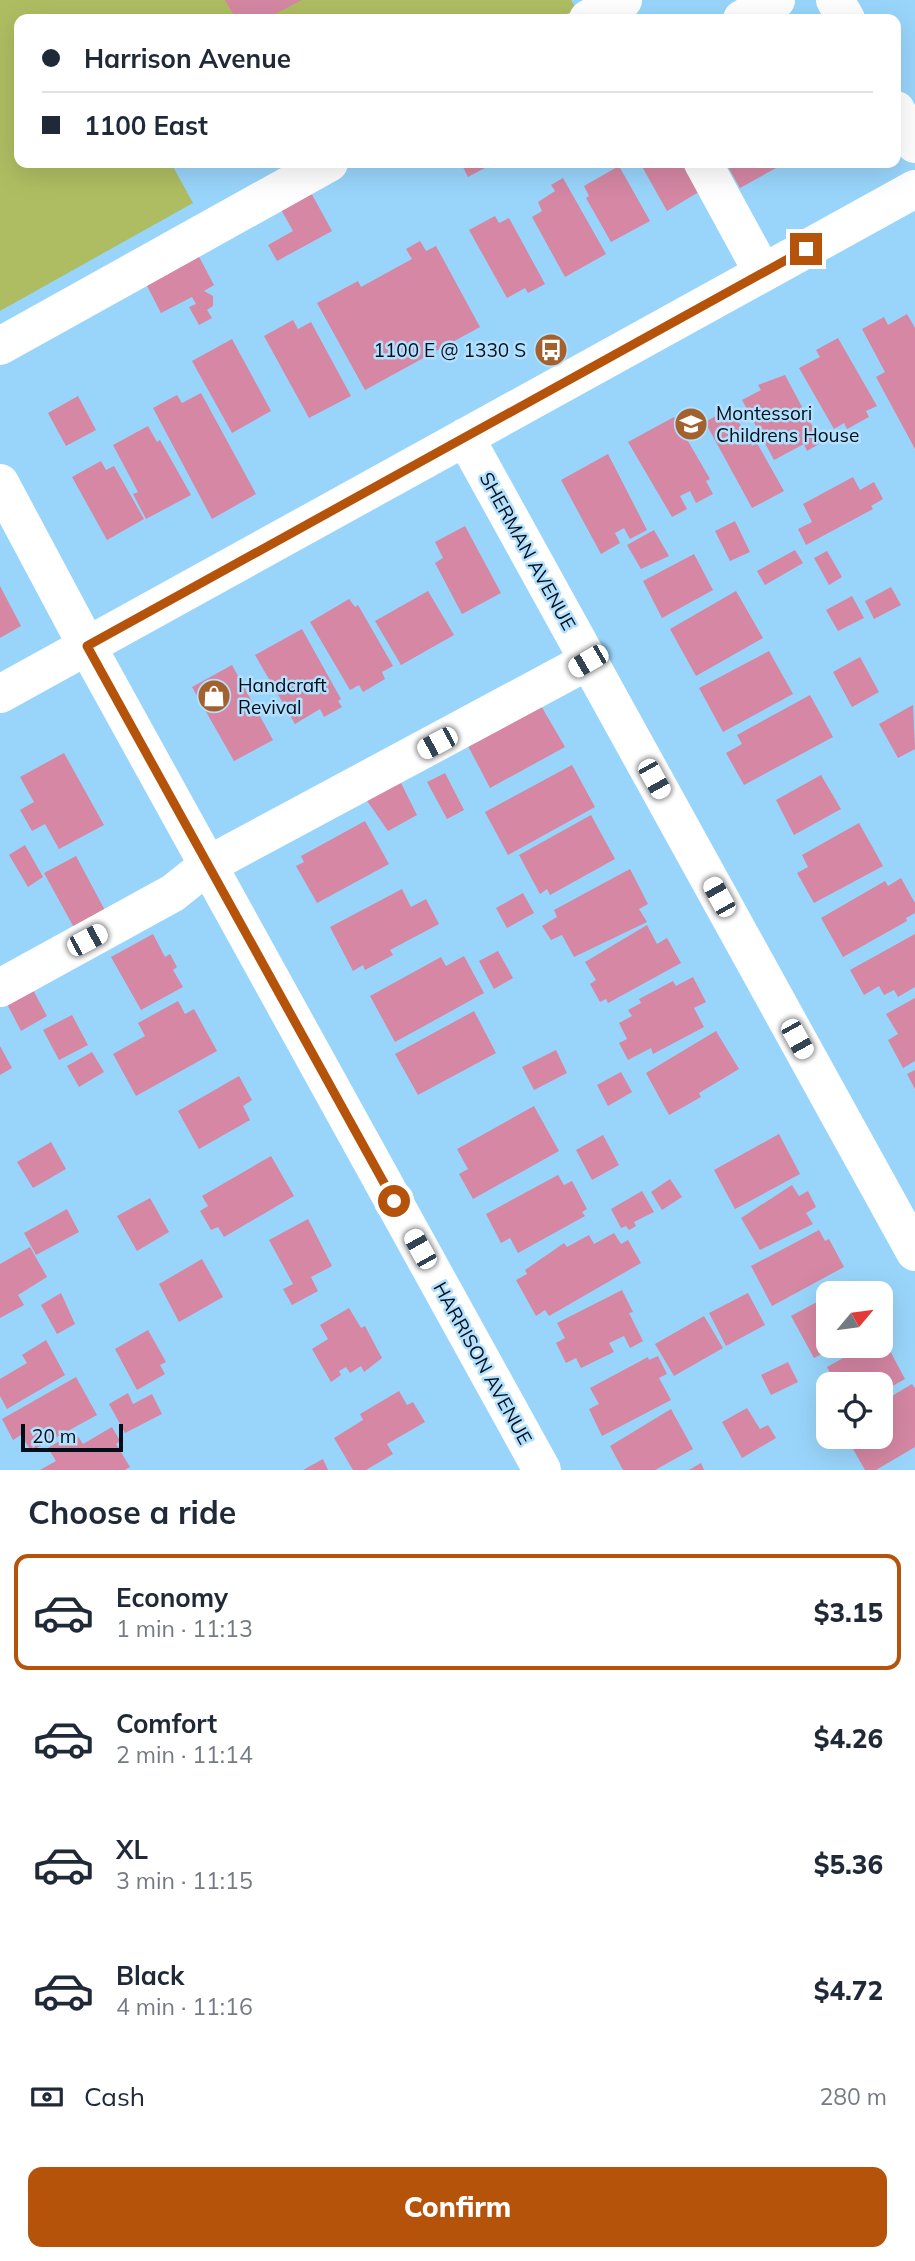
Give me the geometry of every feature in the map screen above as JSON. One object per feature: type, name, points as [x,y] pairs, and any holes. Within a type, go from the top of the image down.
[{"type":"street","points":[[597,14],[623,0]]},
{"type":"street","points":[[751,14],[776,0]]},
{"type":"street","points":[[901,119],[915,144]]},
{"type":"street","points":[[0,345],[320,168]]},
{"type":"street","points":[[705,168],[762,273]]},
{"type":"street","points":[[0,694],[915,189]]},
{"type":"street","name":"SHERMAN AVENUE","points":[[465,437],[915,1252]]},
{"type":"street","name":"HARRISON AVENUE","points":[[0,483],[87,646],[542,1470]]},
{"type":"street","points":[[0,988],[173,893],[208,865],[588,661]]},
{"type":"green space","points":[[0,0],[571,0],[576,9],[566,14],[14,14],[14,168],[174,168],[193,203],[0,311]]},
{"type":"building","points":[[225,0],[302,0],[275,14],[233,14]]},
{"type":"building","points":[[464,168],[485,168],[468,177]]},
{"type":"building","points":[[620,168],[650,221],[611,242],[586,198],[589,196],[584,186]]},
{"type":"building","points":[[643,168],[690,168],[702,190],[667,211]]},
{"type":"building","points":[[729,168],[776,168],[740,188]]},
{"type":"building","points":[[563,178],[606,254],[565,277],[532,217],[542,211],[538,202],[555,191],[551,185]]},
{"type":"building","points":[[309,189],[332,231],[277,261],[268,245],[293,231],[279,206]]},
{"type":"building","points":[[495,216],[499,223],[509,218],[545,284],[528,293],[525,288],[507,298],[469,230]]},
{"type":"building","points":[[420,241],[426,251],[436,246],[480,327],[365,390],[317,303],[358,281],[361,287],[412,259],[406,249]]},
{"type":"building","points":[[196,251],[214,285],[204,291],[213,296],[213,306],[207,310],[212,318],[199,325],[189,307],[196,304],[192,297],[161,313],[144,280]]},
{"type":"building","points":[[907,314],[915,328],[915,449],[876,377],[885,372],[862,329],[884,317],[888,325]]},
{"type":"building","points":[[293,320],[298,329],[311,322],[351,396],[309,418],[264,336]]},
{"type":"building","points":[[838,338],[877,406],[866,411],[869,417],[847,429],[844,423],[834,429],[799,368],[820,357],[816,350]]},
{"type":"building","points":[[232,339],[271,411],[232,433],[192,361]]},
{"type":"building","points":[[785,375],[818,437],[816,438],[819,444],[807,451],[804,444],[774,460],[742,400],[761,390],[758,385]]},
{"type":"building","points":[[201,393],[256,494],[212,519],[153,408],[177,395],[182,403]]},
{"type":"building","points":[[78,396],[96,430],[66,446],[48,413]]},
{"type":"building","points":[[731,408],[752,446],[757,443],[784,491],[752,508],[705,422]]},
{"type":"building","points":[[674,417],[710,479],[706,481],[713,494],[696,503],[690,491],[680,496],[687,509],[672,517],[628,442]]},
{"type":"building","points":[[148,426],[157,442],[160,440],[191,495],[146,519],[133,494],[138,492],[113,445]]},
{"type":"building","points":[[608,454],[647,530],[630,539],[624,528],[615,533],[620,543],[601,554],[561,480]]},
{"type":"building","points":[[101,461],[106,470],[114,466],[144,519],[107,540],[72,477]]},
{"type":"building","points":[[853,477],[860,490],[874,482],[883,499],[871,506],[873,509],[806,545],[798,529],[812,522],[803,504]]},
{"type":"building","points":[[735,521],[750,552],[730,561],[715,531]]},
{"type":"building","points":[[465,526],[501,593],[462,614],[435,563],[443,558],[435,542]]},
{"type":"building","points":[[654,530],[669,556],[641,569],[627,545]]},
{"type":"building","points":[[795,550],[803,563],[765,585],[757,571]]},
{"type":"building","points":[[827,551],[842,577],[829,585],[814,558]]},
{"type":"building","points":[[694,554],[713,590],[662,618],[643,581]]},
{"type":"building","points":[[0,586],[21,626],[0,638]]},
{"type":"building","points":[[891,587],[901,605],[874,619],[865,601]]},
{"type":"building","points":[[428,591],[454,635],[401,665],[375,621]]},
{"type":"building","points":[[736,591],[763,638],[696,676],[670,629]]},
{"type":"building","points":[[852,596],[864,618],[838,631],[826,610]]},
{"type":"building","points":[[349,599],[355,607],[358,605],[393,666],[382,672],[385,679],[363,692],[359,685],[350,690],[310,622]]},
{"type":"building","points":[[302,629],[341,699],[338,701],[342,707],[324,717],[320,709],[295,724],[255,655]]},
{"type":"building","points":[[769,651],[793,694],[723,732],[699,688]]},
{"type":"building","points":[[860,657],[879,692],[852,707],[833,672]]},
{"type":"building","points":[[232,665],[273,740],[234,761],[192,687]]},
{"type":"building","points":[[810,695],[833,737],[744,785],[726,753],[742,744],[737,735]]},
{"type":"building","points":[[540,704],[565,747],[490,788],[467,744]]},
{"type":"building","points":[[913,705],[915,749],[898,758],[879,724]]},
{"type":"building","points":[[64,753],[104,825],[59,849],[45,824],[32,831],[20,810],[34,802],[20,777]]},
{"type":"building","points":[[572,765],[595,807],[508,855],[485,812]]},
{"type":"building","points":[[445,773],[464,810],[447,819],[427,782]]},
{"type":"building","points":[[821,775],[841,809],[794,835],[776,800]]},
{"type":"building","points":[[399,779],[417,815],[388,831],[365,798]]},
{"type":"building","points":[[591,815],[615,859],[550,895],[547,889],[540,894],[519,855]]},
{"type":"building","points":[[365,821],[389,864],[317,903],[296,866],[304,862],[301,856]]},
{"type":"building","points":[[859,823],[883,866],[814,903],[797,873],[808,867],[802,855]]},
{"type":"building","points":[[25,845],[43,877],[28,887],[9,855]]},
{"type":"building","points":[[76,856],[108,916],[77,933],[44,873]]},
{"type":"building","points":[[630,869],[648,904],[639,909],[647,922],[574,957],[562,935],[551,940],[542,926],[557,917],[554,910]]},
{"type":"building","points":[[901,878],[915,903],[915,913],[906,918],[907,921],[843,957],[821,918],[885,881],[888,886]]},
{"type":"building","points":[[402,889],[411,907],[426,899],[439,924],[390,950],[393,955],[365,970],[363,965],[353,971],[330,927]]},
{"type":"building","points":[[523,893],[534,913],[507,928],[496,908]]},
{"type":"building","points":[[647,925],[657,944],[667,938],[681,963],[608,1003],[606,999],[600,1002],[590,984],[596,980],[585,962]]},
{"type":"building","points":[[153,934],[165,957],[170,954],[177,967],[173,970],[183,987],[141,1010],[111,957]]},
{"type":"building","points":[[915,934],[915,987],[898,997],[894,990],[884,995],[879,986],[864,995],[850,970]]},
{"type":"building","points":[[498,951],[513,978],[494,989],[479,961]]},
{"type":"building","points":[[464,956],[484,993],[395,1042],[370,996],[441,957],[446,966]]},
{"type":"building","points":[[693,977],[706,1002],[694,1008],[704,1027],[653,1054],[651,1048],[628,1060],[619,1043],[627,1039],[619,1023],[632,1016],[628,1010],[641,1003],[639,999],[673,981],[676,986]]},
{"type":"building","points":[[33,990],[47,1016],[21,1031],[7,1004]]},
{"type":"building","points":[[915,998],[915,1061],[903,1068],[888,1040],[898,1034],[886,1014]]},
{"type":"building","points":[[178,1001],[185,1014],[194,1009],[217,1051],[136,1096],[113,1054],[145,1036],[138,1023]]},
{"type":"building","points":[[474,1011],[496,1053],[418,1095],[395,1054]]},
{"type":"building","points":[[72,1015],[88,1045],[59,1060],[43,1030]]},
{"type":"building","points":[[716,1031],[739,1069],[699,1093],[701,1097],[669,1115],[646,1073]]},
{"type":"building","points":[[0,1046],[12,1068],[0,1075]]},
{"type":"building","points":[[556,1050],[567,1073],[534,1090],[522,1067]]},
{"type":"building","points":[[92,1052],[104,1072],[79,1087],[67,1066]]},
{"type":"building","points":[[915,1070],[915,1089],[907,1074]]},
{"type":"building","points":[[621,1072],[632,1092],[608,1106],[597,1085]]},
{"type":"building","points":[[239,1076],[252,1100],[243,1106],[250,1120],[199,1149],[178,1111]]},
{"type":"building","points":[[534,1106],[559,1151],[473,1199],[459,1174],[468,1169],[457,1149]]},
{"type":"building","points":[[779,1134],[800,1174],[735,1209],[714,1170]]},
{"type":"building","points":[[603,1135],[619,1165],[592,1180],[576,1150]]},
{"type":"building","points":[[51,1142],[66,1169],[33,1188],[17,1162]]},
{"type":"building","points":[[271,1156],[294,1196],[224,1237],[218,1227],[211,1230],[200,1211],[208,1206],[202,1196]]},
{"type":"building","points":[[558,1175],[564,1185],[572,1181],[587,1209],[582,1212],[585,1216],[518,1253],[510,1238],[501,1243],[486,1214]]},
{"type":"building","points":[[670,1179],[682,1197],[662,1210],[651,1192]]},
{"type":"building","points":[[792,1185],[799,1196],[808,1191],[816,1207],[806,1213],[813,1224],[760,1250],[741,1218]]},
{"type":"building","points":[[642,1191],[654,1212],[634,1222],[636,1226],[629,1230],[626,1226],[621,1228],[611,1209]]},
{"type":"building","points":[[150,1198],[169,1232],[137,1251],[117,1216]]},
{"type":"building","points":[[67,1209],[79,1232],[36,1255],[24,1233]]},
{"type":"building","points":[[308,1219],[332,1266],[311,1277],[318,1291],[292,1305],[283,1289],[293,1284],[269,1240]]},
{"type":"building","points":[[819,1230],[825,1241],[829,1239],[844,1267],[772,1306],[751,1266]]},
{"type":"building","points":[[614,1233],[621,1244],[628,1240],[641,1263],[549,1316],[545,1310],[536,1316],[516,1280],[527,1274],[525,1270],[564,1243],[567,1247],[589,1235],[594,1244]]},
{"type":"building","points":[[30,1247],[47,1277],[18,1295],[24,1305],[0,1318],[0,1264]]},
{"type":"building","points":[[202,1259],[223,1297],[179,1322],[159,1284]]},
{"type":"building","points":[[622,1290],[633,1312],[629,1313],[643,1341],[630,1348],[624,1336],[609,1343],[614,1352],[581,1368],[576,1358],[566,1363],[556,1343],[565,1338],[557,1323]]},
{"type":"building","points":[[61,1293],[75,1324],[57,1334],[41,1305]]},
{"type":"building","points":[[748,1293],[765,1325],[726,1346],[709,1313]]},
{"type":"building","points":[[816,1302],[816,1357],[814,1358],[791,1316]]},
{"type":"building","points":[[349,1308],[361,1328],[365,1326],[382,1358],[364,1372],[361,1366],[350,1373],[346,1367],[339,1371],[341,1375],[331,1382],[312,1349],[328,1339],[320,1325]]},
{"type":"building","points":[[704,1316],[723,1348],[674,1376],[655,1344]]},
{"type":"building","points":[[148,1330],[166,1362],[160,1365],[165,1374],[137,1390],[115,1349]]},
{"type":"building","points":[[46,1340],[65,1375],[7,1409],[0,1396],[0,1379],[27,1363],[22,1355]]},
{"type":"building","points":[[658,1356],[667,1374],[659,1378],[671,1400],[602,1436],[589,1409],[599,1404],[590,1388],[648,1357],[649,1360]]},
{"type":"building","points":[[893,1356],[905,1379],[893,1386],[893,1372],[830,1372],[827,1367],[843,1358]]},
{"type":"building","points":[[788,1362],[798,1382],[771,1395],[761,1375]]},
{"type":"building","points":[[76,1377],[97,1415],[31,1451],[21,1435],[13,1440],[2,1419]]},
{"type":"building","points":[[912,1384],[915,1388],[915,1447],[876,1470],[865,1470],[853,1449],[893,1449],[893,1395]]},
{"type":"building","points":[[399,1391],[407,1405],[413,1402],[425,1422],[387,1444],[393,1454],[366,1470],[353,1470],[334,1438],[363,1420],[360,1414]]},
{"type":"building","points":[[128,1393],[133,1404],[152,1394],[162,1414],[125,1433],[109,1404]]},
{"type":"building","points":[[747,1408],[760,1429],[768,1425],[776,1438],[742,1458],[722,1422]]},
{"type":"building","points":[[671,1409],[693,1449],[655,1470],[623,1470],[610,1446]]},
{"type":"building","points":[[112,1427],[120,1441],[116,1444],[130,1467],[125,1470],[40,1470],[56,1461],[48,1448],[75,1432],[83,1444]]},
{"type":"building","points":[[323,1459],[328,1470],[303,1470]]},
{"type":"building","points":[[701,1463],[704,1470],[689,1470]]},
{"type":"place","name":"1100 E @ 1330 S","points":[[551,350]]},
{"type":"place","name":"Montessori Childrens House","points":[[691,424]]},
{"type":"place","name":"Handcraft Revival","points":[[214,696]]},
{"type":"route","points":[[394,1201],[87,646],[806,249]]}]
